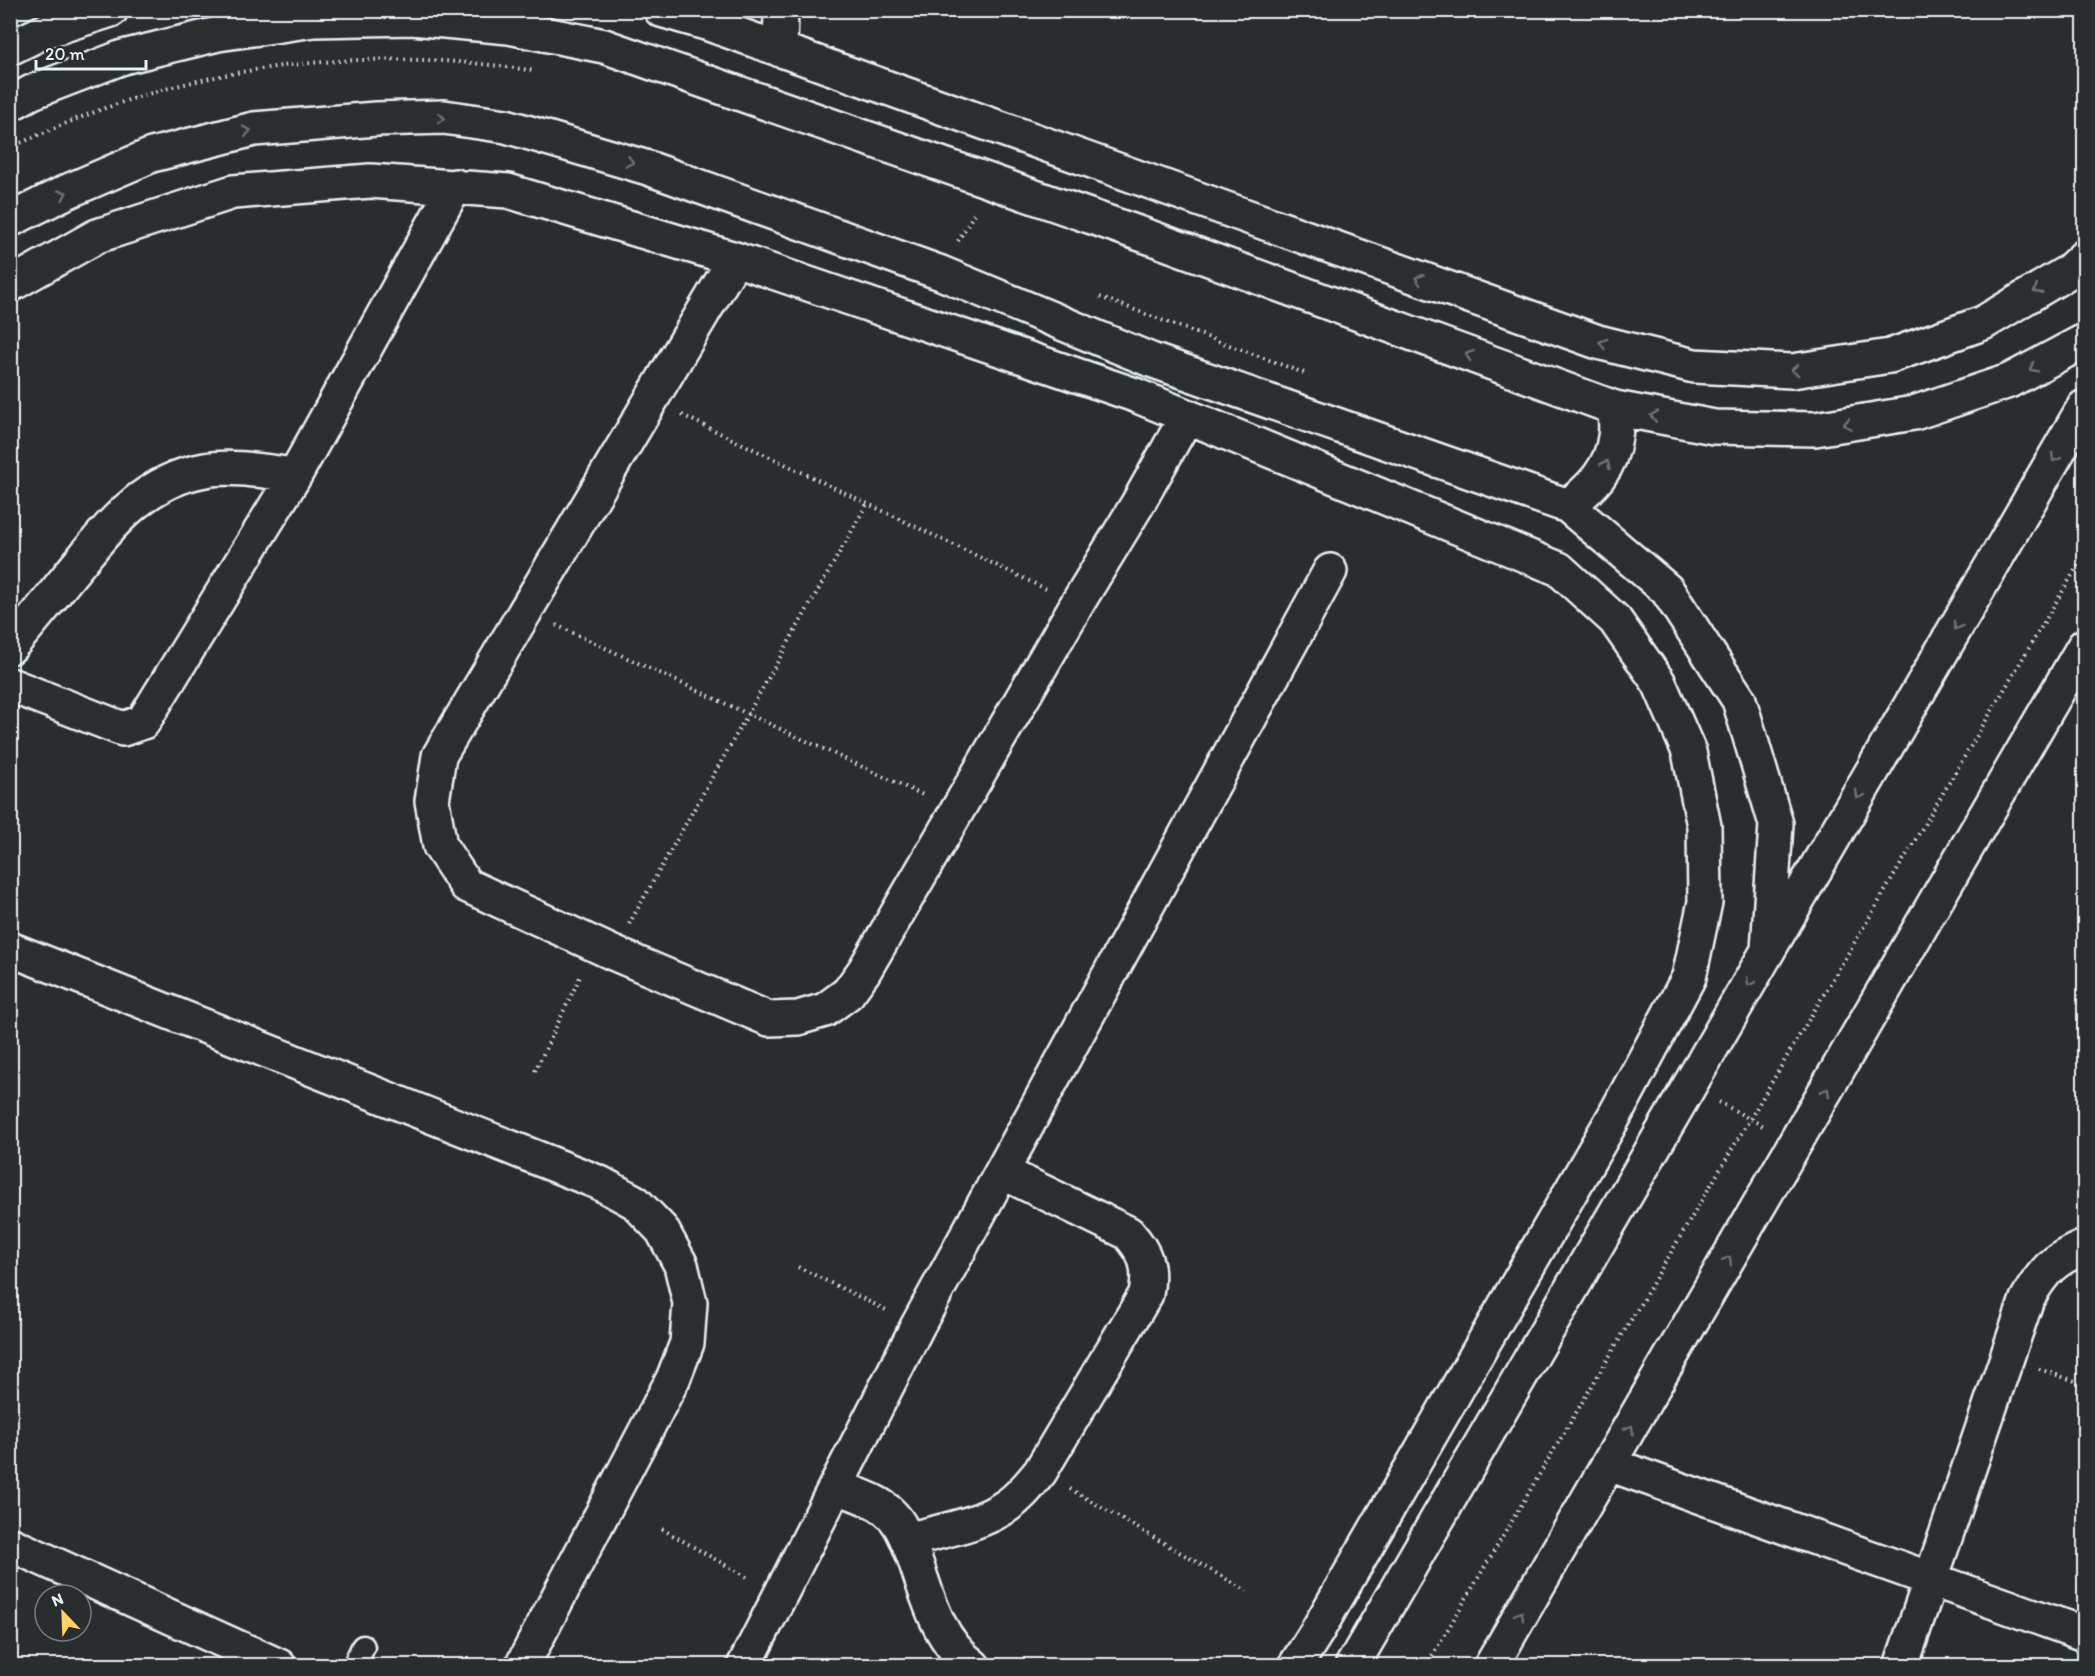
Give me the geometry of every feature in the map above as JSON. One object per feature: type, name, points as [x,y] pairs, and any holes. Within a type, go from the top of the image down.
[{"type":"street","points":[[10,48],[45,31],[111,10]]},
{"type":"street","points":[[661,10],[709,24],[1176,193],[1598,342],[1694,366],[1792,371],[1890,356],[1983,323],[2068,272],[2085,257]]},
{"type":"street","points":[[780,50],[781,10]]},
{"type":"street","points":[[10,104],[32,92],[123,57],[218,34],[315,20],[412,18],[509,27],[604,46],[1152,238],[1615,408],[1714,427],[1815,429],[1924,410],[2009,381],[2085,341]]},
{"type":"street","points":[[10,220],[66,192],[152,155],[254,129],[376,119],[444,117],[506,126],[648,168],[941,273],[1151,360],[1568,506],[1667,590],[1739,699],[1776,824],[1768,950]]},
{"type":"street","points":[[10,285],[97,236],[233,192],[370,181],[507,191],[735,259],[1135,395],[1559,569],[1614,620],[1659,683],[1689,752],[1704,826],[1705,892],[1705,902],[1689,977],[1615,1115],[1316,1634],[1295,1665]]},
{"type":"street","points":[[10,685],[123,729],[143,722],[296,475],[455,186]]},
{"type":"street","points":[[1152,238],[1176,193]]},
{"type":"street","points":[[735,259],[439,756],[432,801],[440,846],[466,885],[604,949],[769,1019],[798,1018],[825,1010],[848,993],[864,970],[1077,604],[1137,506],[1187,416]]},
{"type":"street","points":[[1135,395],[1151,360]]},
{"type":"street","points":[[1352,1665],[2085,407]]},
{"type":"street","points":[[1568,506],[1591,488],[1607,465],[1616,437],[1615,408]]},
{"type":"street","points":[[10,647],[114,521],[136,501],[163,485],[205,470],[229,469],[296,475]]},
{"type":"street","points":[[744,1665],[918,1325],[1330,571]]},
{"type":"street","points":[[1491,1665],[2085,646]]},
{"type":"street","points":[[10,949],[600,1183],[634,1202],[662,1230],[681,1265],[690,1303],[687,1342],[673,1379],[522,1665]]},
{"type":"street","points":[[907,1540],[993,1514],[1026,1490],[1040,1472],[1146,1294],[1149,1278],[1147,1261],[1139,1245],[1128,1233],[1002,1172]]},
{"type":"street","points":[[1901,1665],[2027,1299],[2042,1274],[2063,1256],[2085,1247]]},
{"type":"street","points":[[1498,1317],[1540,1340]]},
{"type":"street","points":[[1609,1464],[2085,1634]]},
{"type":"street","points":[[836,1486],[883,1507],[892,1514],[907,1540],[941,1631],[950,1645],[973,1665]]},
{"type":"street","points":[[10,1544],[279,1665]]},
{"type":"path","points":[[941,273],[991,182]]},
{"type":"path","points":[[651,401],[1077,604]]},
{"type":"path","points":[[535,1071],[604,949],[748,713],[867,504]]},
{"type":"path","points":[[1426,1665],[2085,555]]},
{"type":"path","points":[[526,611],[957,811]]},
{"type":"path","points":[[1689,1086],[1795,1144]]},
{"type":"path","points":[[798,1267],[918,1325]]},
{"type":"path","points":[[2007,1358],[2085,1384]]},
{"type":"path","points":[[1040,1472],[1248,1590]]},
{"type":"path","points":[[662,1529],[779,1596]]}]
